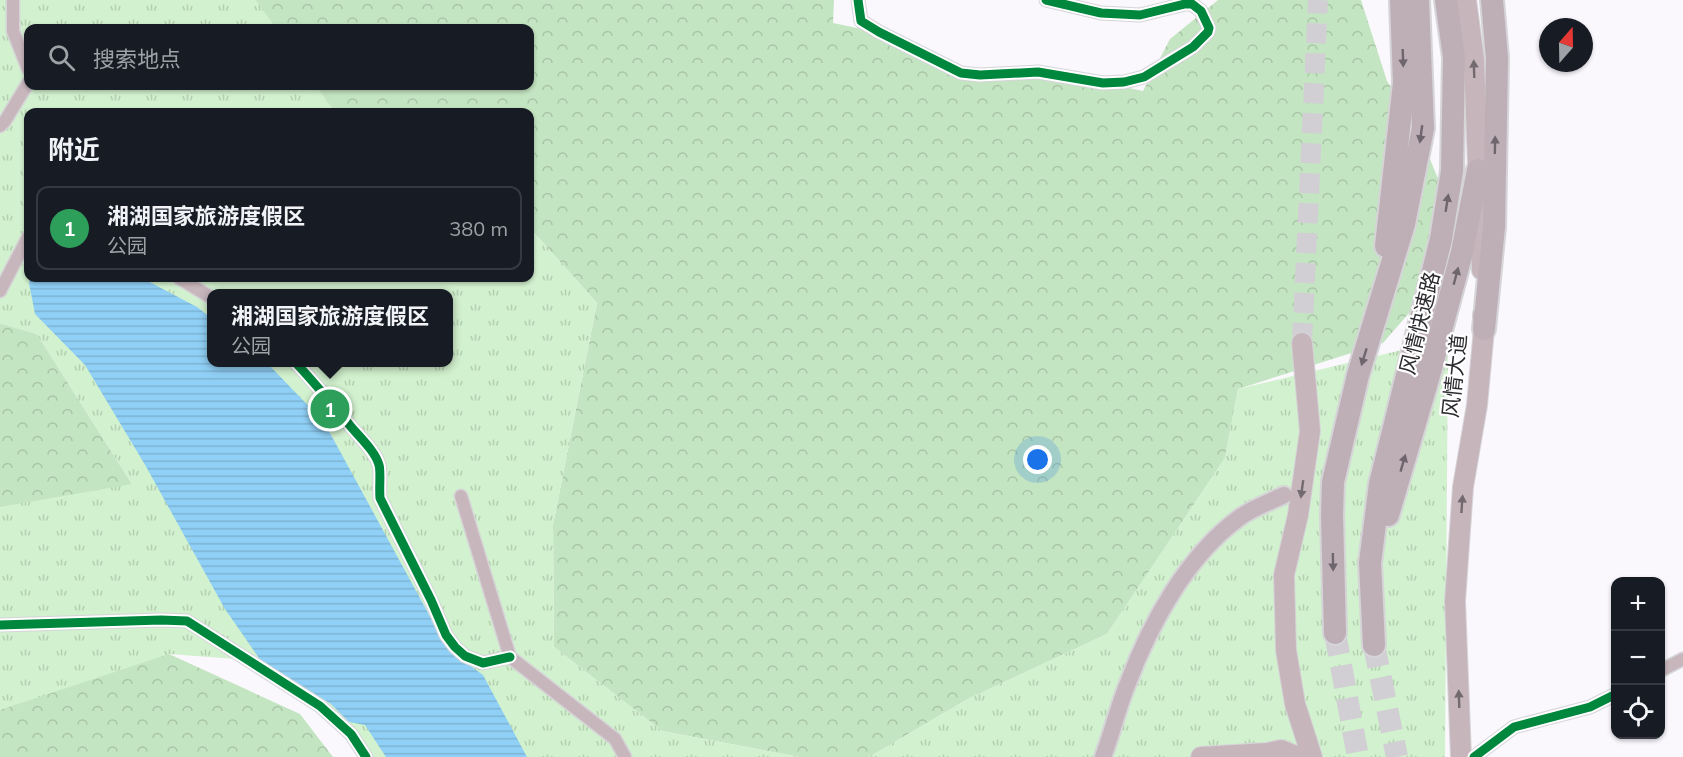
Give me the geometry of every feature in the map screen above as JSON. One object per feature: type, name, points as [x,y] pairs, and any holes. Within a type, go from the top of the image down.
[{"type":"highway","points":[[1484,329],[1494,227],[1497,58],[1492,0]]},
{"type":"highway","name":"风情快速路","points":[[1335,633],[1333,482],[1358,375],[1404,224],[1423,128],[1413,4]]},
{"type":"highway","name":"风情快速路","points":[[1453,4],[1452,171],[1441,239],[1380,484],[1370,563],[1374,645],[1383,531],[1428,379],[1462,252],[1478,170]]},
{"type":"main road","name":"风情大道","points":[[1453,4],[1474,60],[1484,329],[1477,405],[1463,487],[1455,601],[1461,757]]},
{"type":"main road","points":[[1201,757],[1282,753],[1300,736],[1286,650],[1284,575],[1298,515],[1310,431],[1302,343]]},
{"type":"main road","points":[[1103,757],[1127,685],[1142,650],[1186,572],[1209,545],[1240,517],[1284,495]]},
{"type":"main road","points":[[1295,704],[1312,757]]},
{"type":"street","points":[[13,0],[13,32],[24,59]]},
{"type":"street","points":[[858,0],[861,21],[961,74],[1038,72],[1103,83],[1124,82],[1144,77],[1194,47],[1209,28],[1201,12],[1192,4],[1140,15],[1101,13],[1046,0]]},
{"type":"street","points":[[0,126],[24,90]]},
{"type":"street","points":[[0,291],[24,245]]},
{"type":"street","points":[[186,282],[207,295]]},
{"type":"street","points":[[299,367],[361,437],[379,463],[380,498],[426,589],[446,635],[465,656],[483,663],[510,657]]},
{"type":"street","points":[[461,496],[510,657],[615,739],[625,757]]},
{"type":"street","points":[[0,625],[187,621],[320,706],[351,734],[366,757]]},
{"type":"street","points":[[1665,669],[1683,660]]},
{"type":"street","points":[[1474,757],[1515,727],[1590,707],[1611,696]]},
{"type":"green space","points":[[0,0],[256,0],[273,24],[24,24],[24,90],[319,90],[332,108],[24,108],[24,282],[534,282],[534,232],[597,303],[553,525],[554,647],[662,731],[799,757],[372,757],[349,722],[261,661],[169,654],[0,710],[0,507],[132,484],[37,334],[0,323]]},
{"type":"green space","points":[[184,0],[834,0],[833,23],[886,34],[962,78],[1037,68],[1143,91],[1170,39],[1218,0],[1361,0],[1387,81],[1414,120],[1441,186],[1449,267],[1383,343],[1238,389],[1225,458],[1107,634],[968,699],[869,757],[799,757],[662,731],[554,647],[553,525],[597,303],[534,232],[534,108],[301,108],[271,90],[534,90],[534,24],[183,24]]},
{"type":"green space","points":[[0,323],[37,334],[132,484],[169,654],[300,714],[333,757],[0,757]]},
{"type":"green space","points":[[1448,339],[1445,757],[869,757],[968,699],[1107,634],[1225,458],[1238,389]]},
{"type":"water","points":[[150,282],[197,307],[207,315],[207,367],[271,367],[324,422],[439,633],[459,658],[483,675],[527,757],[386,757],[365,725],[349,722],[331,704],[261,661],[225,609],[144,463],[85,365],[35,314],[29,283]]},
{"type":"tunnel","points":[[1302,343],[1318,0]]},
{"type":"tunnel","points":[[1335,633],[1358,757]]},
{"type":"tunnel","points":[[1374,645],[1397,757]]},
{"type":"cycle path","points":[[858,0],[861,21],[961,73],[980,75],[1038,72],[1103,83],[1124,82],[1144,77],[1193,47],[1208,32],[1209,28],[1201,11],[1192,4],[1140,15],[1101,13],[1046,0]]},
{"type":"cycle path","points":[[300,367],[377,459],[380,468],[380,498],[446,635],[465,656],[483,663],[510,657]]},
{"type":"cycle path","points":[[0,625],[187,621],[320,706],[351,734],[366,757]]},
{"type":"cycle path","points":[[1474,757],[1514,727],[1590,707],[1611,696]]},
{"type":"place","name":"湘湖国家旅游度假区","points":[[330,409]]}]
